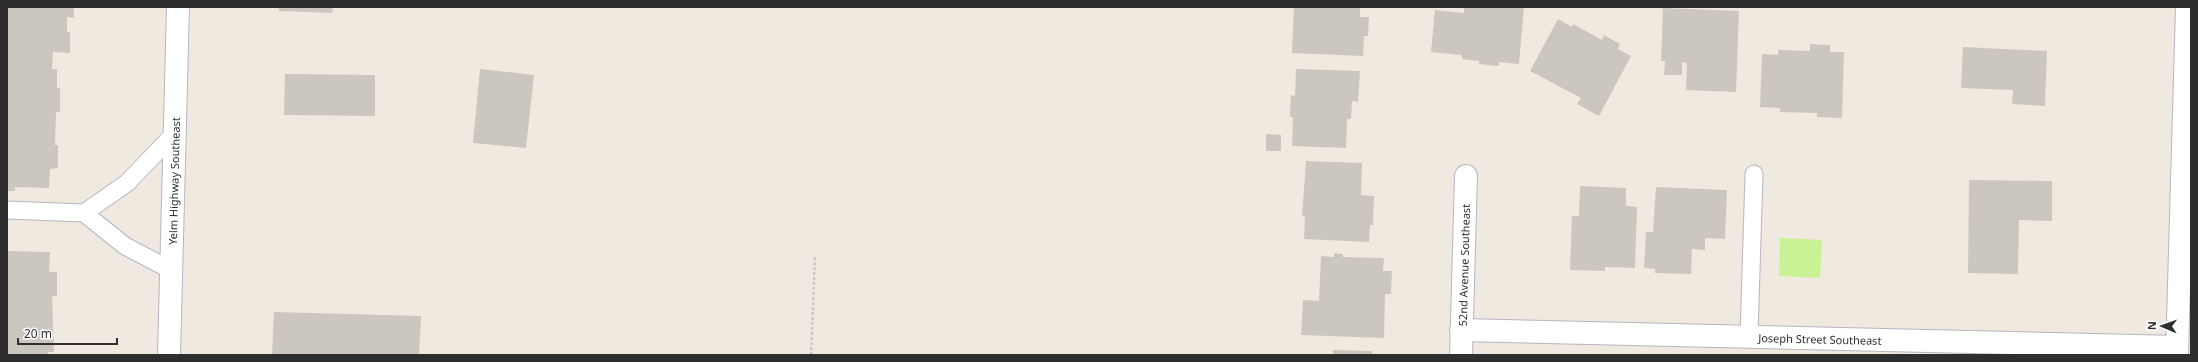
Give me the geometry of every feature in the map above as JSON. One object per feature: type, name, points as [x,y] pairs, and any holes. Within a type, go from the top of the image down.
[{"type":"street","name":"Yelm Highway Southeast","points":[[169,355],[176,134],[178,7]]},
{"type":"street","points":[[2177,351],[2187,7]]},
{"type":"street","name":"52nd Avenue Southeast","points":[[1461,355],[1466,176]]},
{"type":"street","name":"Joseph Street Southeast","points":[[1462,330],[1749,336],[2177,351]]},
{"type":"lane","points":[[84,213],[127,182],[176,134]]},
{"type":"lane","points":[[1749,336],[1754,174]]},
{"type":"lane","points":[[7,210],[84,213],[125,246],[171,270]]},
{"type":"path","points":[[811,355],[815,257]]},
{"type":"green space","points":[[1780,238],[1822,240],[1820,278],[1779,276]]},
{"type":"building","points":[[7,7],[74,7],[74,18],[67,17],[67,32],[70,32],[70,53],[53,52],[52,69],[57,69],[57,88],[60,88],[60,112],[56,112],[55,145],[58,145],[58,168],[50,169],[49,188],[15,187],[15,191],[7,191]]},
{"type":"building","points":[[279,7],[333,7],[332,13],[279,11]]},
{"type":"building","points":[[1294,7],[1360,7],[1360,17],[1369,17],[1368,36],[1364,36],[1363,56],[1292,53]]},
{"type":"building","points":[[1464,7],[1524,7],[1519,64],[1499,62],[1499,66],[1479,64],[1479,61],[1462,59],[1462,55],[1431,52],[1435,10],[1464,13]]},
{"type":"building","points":[[1663,8],[1739,11],[1736,92],[1686,90],[1687,63],[1682,62],[1682,75],[1664,75],[1665,61],[1661,61]]},
{"type":"building","points":[[1558,19],[1572,27],[1573,24],[1602,40],[1604,35],[1620,44],[1618,49],[1631,56],[1599,116],[1577,104],[1581,98],[1530,71]]},
{"type":"building","points":[[1810,44],[1830,45],[1830,52],[1844,52],[1842,118],[1817,117],[1817,113],[1780,112],[1780,108],[1760,107],[1762,54],[1778,55],[1778,50],[1810,51]]},
{"type":"building","points":[[1963,47],[2047,51],[2045,106],[2012,104],[2013,90],[1961,88]]},
{"type":"building","points":[[480,69],[534,75],[526,148],[473,143]]},
{"type":"building","points":[[1296,69],[1360,71],[1358,102],[1352,101],[1351,119],[1347,119],[1346,148],[1292,146],[1293,117],[1290,117],[1291,95],[1295,96]]},
{"type":"building","points":[[285,74],[375,75],[375,116],[284,115]]},
{"type":"building","points":[[1266,134],[1281,135],[1281,151],[1266,151]]},
{"type":"building","points":[[1306,161],[1362,163],[1361,195],[1374,196],[1373,225],[1370,225],[1369,242],[1304,239],[1305,217],[1302,216]]},
{"type":"building","points":[[1969,180],[2052,181],[2052,221],[2019,220],[2018,274],[1968,273]]},
{"type":"building","points":[[1580,186],[1626,188],[1626,206],[1637,207],[1635,268],[1605,267],[1605,271],[1570,270],[1572,216],[1579,216]]},
{"type":"building","points":[[1656,187],[1727,190],[1725,239],[1705,238],[1705,250],[1692,249],[1691,274],[1655,273],[1655,269],[1644,268],[1646,232],[1653,232]]},
{"type":"building","points":[[7,251],[50,252],[49,272],[57,272],[57,296],[52,296],[54,352],[48,352],[47,355],[7,355]]},
{"type":"building","points":[[1334,253],[1343,254],[1343,257],[1384,258],[1383,271],[1392,271],[1391,294],[1385,294],[1384,338],[1301,335],[1303,300],[1319,301],[1321,256],[1334,257]]},
{"type":"building","points":[[274,312],[421,316],[419,355],[272,355]]},
{"type":"building","points":[[1333,350],[1372,351],[1372,355],[1333,355]]}]
